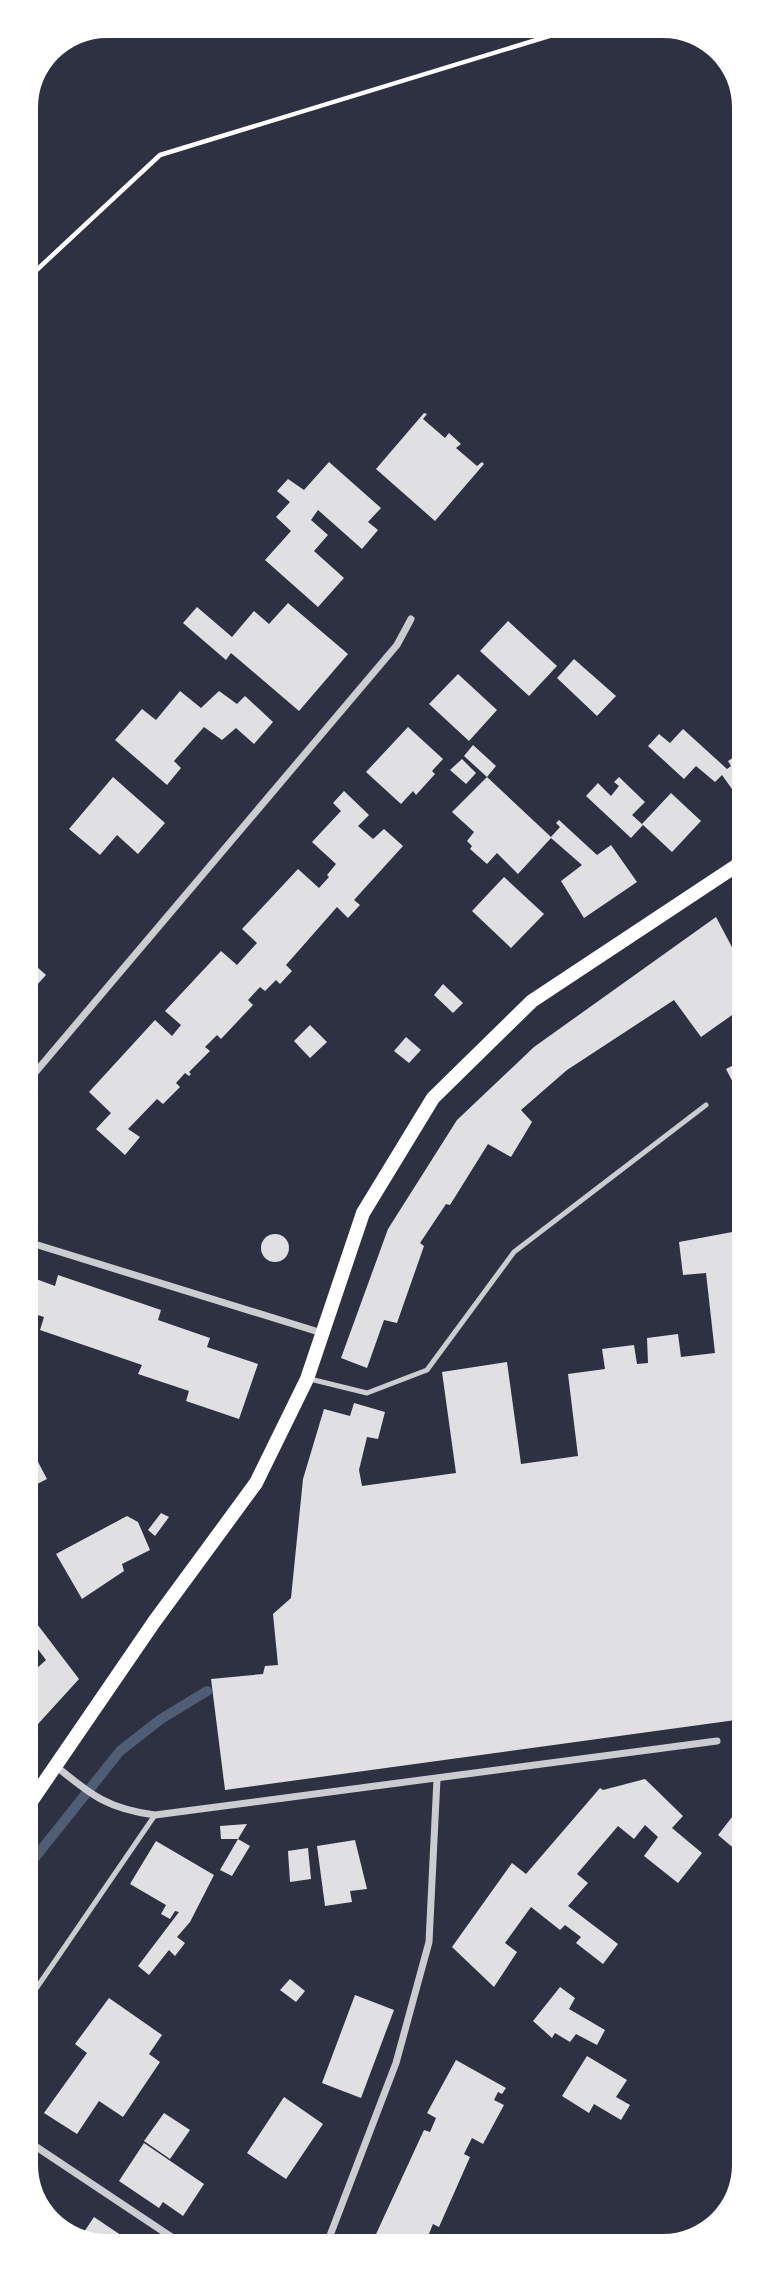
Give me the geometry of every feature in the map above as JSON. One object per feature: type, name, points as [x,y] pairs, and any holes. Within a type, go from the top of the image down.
[{"type":"main road","points":[[38,1793],[154,1622],[256,1483],[307,1379],[363,1213],[433,1098],[532,1001],[732,869]]},
{"type":"street","points":[[38,1069],[397,645],[411,619]]},
{"type":"street","points":[[38,1245],[322,1333]]},
{"type":"street","points":[[57,1767],[94,1798],[123,1811],[155,1815],[717,1741]]},
{"type":"street","points":[[331,2234],[396,2063],[429,1942],[438,1779]]},
{"type":"street","points":[[38,2149],[167,2234]]},
{"type":"lane","points":[[307,1379],[367,1394],[427,1370],[514,1252],[706,1105]]},
{"type":"lane","points":[[38,1986],[155,1815]]},
{"type":"path","points":[[38,269],[160,155],[540,39]]},
{"type":"building","points":[[424,413],[427,414],[423,419],[445,438],[449,433],[461,444],[456,448],[477,466],[482,462],[484,464],[435,521],[376,469]]},
{"type":"building","points":[[329,462],[381,508],[368,522],[378,530],[362,549],[318,510],[311,520],[328,535],[314,551],[344,578],[318,607],[265,560],[291,531],[276,517],[290,502],[277,491],[288,479],[304,490]]},
{"type":"building","points":[[288,603],[348,654],[299,711],[231,653],[226,660],[183,623],[197,607],[232,637],[254,611],[269,624]]},
{"type":"building","points":[[508,621],[557,666],[529,696],[480,651]]},
{"type":"building","points":[[574,659],[616,696],[597,716],[557,678]]},
{"type":"building","points":[[458,674],[497,710],[469,741],[429,704]]},
{"type":"building","points":[[180,691],[201,708],[219,691],[237,704],[245,696],[273,722],[254,744],[236,728],[222,740],[204,727],[174,761],[181,768],[167,785],[115,740],[142,709],[156,720]]},
{"type":"building","points":[[408,727],[443,759],[432,771],[435,774],[416,795],[413,791],[401,804],[366,772]]},
{"type":"building","points":[[683,729],[727,769],[731,766],[728,761],[732,758],[732,789],[722,775],[715,782],[696,766],[684,779],[648,746],[659,734],[670,743]]},
{"type":"building","points":[[473,745],[496,766],[487,777],[464,756]]},
{"type":"building","points":[[462,759],[476,773],[466,784],[450,770]]},
{"type":"building","points":[[113,777],[165,823],[138,854],[117,835],[100,855],[69,829]]},
{"type":"building","points":[[487,777],[551,837],[560,827],[556,823],[559,820],[597,855],[611,845],[637,882],[584,918],[561,881],[582,865],[551,838],[518,874],[497,853],[487,864],[470,849],[472,846],[467,841],[474,832],[452,812]]},
{"type":"building","points":[[619,777],[645,802],[632,815],[643,825],[631,838],[586,796],[598,783],[611,796],[619,786],[614,782]]},
{"type":"building","points":[[344,791],[369,815],[358,826],[373,839],[384,829],[403,846],[354,900],[360,905],[348,918],[337,907],[286,965],[292,971],[280,984],[276,980],[265,991],[260,987],[248,1000],[253,1005],[221,1039],[217,1035],[205,1047],[210,1051],[189,1072],[189,1076],[185,1073],[176,1083],[180,1087],[163,1104],[157,1099],[128,1129],[140,1137],[125,1155],[96,1129],[111,1113],[89,1092],[155,1020],[172,1036],[181,1025],[165,1011],[221,951],[237,965],[257,943],[242,929],[298,869],[319,888],[329,877],[327,875],[336,864],[312,842],[341,811],[333,803]]},
{"type":"building","points":[[671,793],[701,821],[672,852],[642,824]]},
{"type":"building","points":[[504,877],[544,914],[511,948],[472,911]]},
{"type":"building","points":[[716,917],[732,947],[732,1015],[701,1037],[674,1000],[567,1070],[521,1110],[532,1122],[511,1157],[488,1144],[450,1205],[446,1204],[420,1243],[424,1246],[397,1323],[384,1320],[367,1368],[341,1358],[388,1229],[457,1120],[534,1047]]},
{"type":"building","points":[[38,968],[46,975],[38,984]]},
{"type":"building","points":[[443,984],[463,1003],[453,1013],[434,995]]},
{"type":"building","points":[[310,1025],[327,1042],[310,1058],[294,1041]]},
{"type":"building","points":[[406,1037],[421,1050],[409,1063],[394,1051]]},
{"type":"building","points":[[732,1066],[732,1081],[726,1069]]},
{"type":"building","points":[[732,1232],[732,1721],[225,1790],[211,1679],[263,1674],[265,1666],[278,1665],[273,1614],[291,1598],[303,1479],[324,1409],[350,1416],[354,1403],[385,1412],[378,1439],[367,1437],[359,1470],[362,1486],[456,1473],[442,1372],[507,1362],[521,1464],[578,1456],[568,1374],[605,1369],[602,1349],[634,1345],[637,1364],[648,1363],[647,1338],[678,1334],[681,1357],[715,1353],[706,1273],[683,1275],[679,1242]]},
{"type":"building","points":[[275,1234],[285,1238],[289,1248],[285,1258],[275,1262],[265,1258],[261,1248],[265,1238]]},
{"type":"building","points":[[58,1275],[161,1310],[158,1320],[210,1338],[207,1347],[258,1364],[239,1419],[186,1401],[189,1391],[138,1374],[142,1365],[40,1330],[44,1317],[38,1315],[38,1280],[55,1286]]},
{"type":"building","points":[[38,1462],[47,1479],[38,1484]]},
{"type":"building","points":[[161,1513],[169,1517],[155,1536],[148,1530]]},
{"type":"building","points":[[127,1516],[138,1522],[150,1550],[122,1564],[124,1571],[82,1599],[56,1554]]},
{"type":"building","points":[[38,1625],[79,1679],[38,1724],[38,1667],[46,1660],[38,1649]]},
{"type":"building","points":[[645,1779],[683,1816],[672,1828],[702,1853],[678,1883],[644,1856],[658,1837],[645,1825],[634,1839],[618,1826],[577,1874],[588,1883],[568,1906],[618,1944],[603,1964],[576,1943],[581,1937],[565,1925],[560,1930],[531,1907],[505,1943],[517,1952],[494,1987],[452,1947],[512,1863],[526,1874],[600,1788],[603,1790]]},
{"type":"building","points":[[732,1817],[732,1847],[718,1835]]},
{"type":"building","points":[[247,1824],[238,1839],[221,1839],[220,1826]]},
{"type":"building","points":[[238,1839],[250,1846],[232,1876],[220,1870]]},
{"type":"building","points":[[355,1840],[367,1889],[350,1891],[352,1902],[325,1906],[317,1846]]},
{"type":"building","points":[[156,1841],[214,1875],[190,1922],[177,1937],[185,1943],[175,1956],[169,1950],[149,1975],[138,1966],[179,1912],[175,1911],[170,1919],[161,1914],[166,1905],[130,1884]]},
{"type":"building","points":[[308,1848],[311,1879],[290,1882],[288,1851]]},
{"type":"building","points":[[290,1979],[305,1991],[296,2002],[280,1990]]},
{"type":"building","points":[[560,1987],[575,1998],[569,2009],[605,2030],[597,2045],[576,2034],[570,2042],[555,2033],[552,2038],[533,2021]]},
{"type":"building","points":[[355,1995],[394,2010],[361,2098],[322,2083]]},
{"type":"building","points":[[109,1998],[162,2035],[149,2054],[160,2062],[123,2117],[99,2101],[77,2134],[44,2113],[87,2053],[75,2044]]},
{"type":"building","points":[[587,2056],[627,2080],[616,2097],[630,2105],[621,2120],[594,2104],[589,2113],[562,2096]]},
{"type":"building","points":[[456,2060],[506,2088],[502,2094],[498,2092],[494,2100],[504,2105],[483,2144],[472,2138],[464,2154],[470,2157],[439,2227],[433,2224],[429,2234],[376,2234],[424,2130],[430,2132],[436,2118],[427,2113]]},
{"type":"building","points":[[284,2097],[323,2124],[286,2179],[247,2153]]},
{"type":"building","points":[[164,2113],[190,2130],[170,2159],[144,2141]]},
{"type":"building","points":[[144,2143],[204,2184],[183,2216],[163,2202],[159,2208],[119,2181]]},
{"type":"building","points":[[94,2217],[119,2234],[103,2234],[85,2230]]},
{"type":"waterway","points":[[38,1854],[120,1751],[161,1719],[207,1691]]}]
